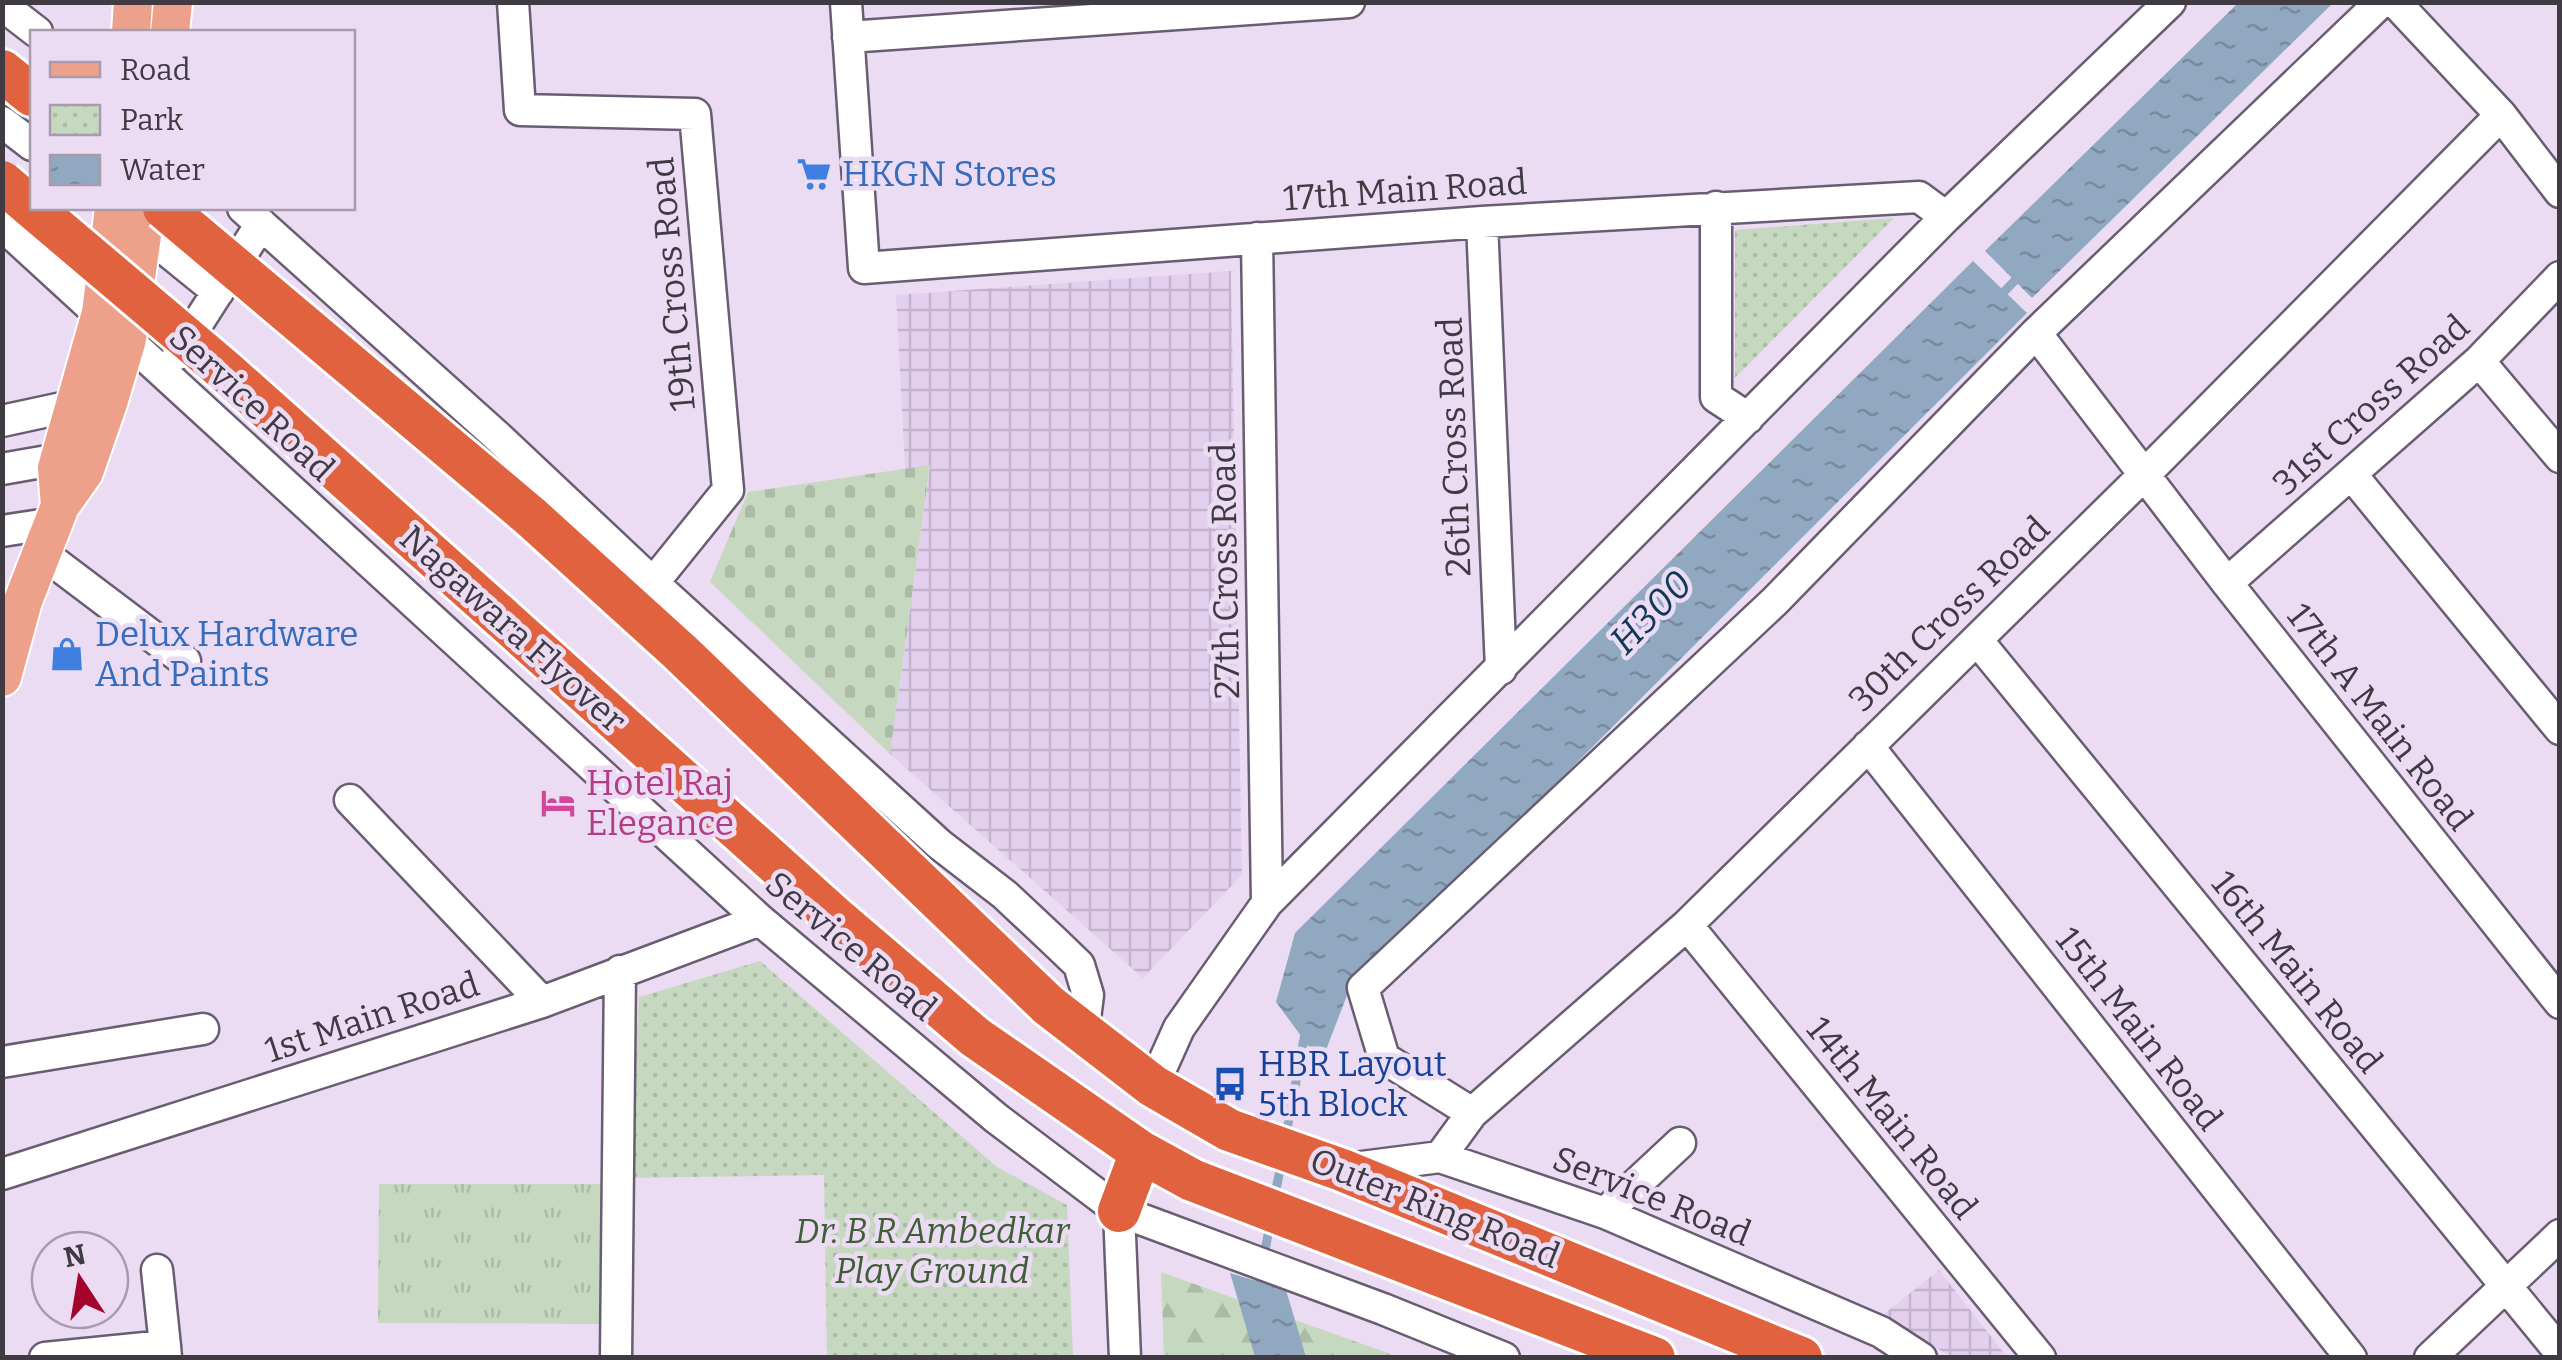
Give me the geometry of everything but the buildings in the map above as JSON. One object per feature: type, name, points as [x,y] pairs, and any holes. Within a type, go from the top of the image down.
[{"type":"highway","points":[[2,71],[30,94]]},
{"type":"highway","name":"Nagawara Flyover","points":[[2,182],[30,206]]},
{"type":"highway","name":"Nagawara Flyover","points":[[35,210],[224,370],[837,918],[975,1037],[1026,1074]]},
{"type":"highway","points":[[136,212],[530,516],[680,652],[1034,992],[1083,1034]]},
{"type":"highway","name":"Outer Ring Road","points":[[1083,1034],[1153,1086],[1229,1130],[1342,1170],[1801,1358]]},
{"type":"highway","name":"Outer Ring Road","points":[[1026,1074],[1140,1152],[1192,1180],[1654,1358]]},
{"type":"highway","points":[[1119,1211],[1140,1152]]},
{"type":"main road","points":[[131,30],[134,2]]},
{"type":"main road","points":[[170,30],[173,2]]},
{"type":"main road","points":[[2,677],[13,603],[84,472],[108,402],[114,326],[136,212]]},
{"type":"main road","points":[[52,527],[59,459],[76,405],[114,326]]},
{"type":"street","name":"19th Cross Road","points":[[513,2],[520,110],[695,114],[728,490],[653,582]]},
{"type":"street","points":[[846,2],[848,37],[1014,14],[1349,2]]},
{"type":"street","points":[[1153,1086],[1179,1028],[1267,903],[1946,217],[2170,2]]},
{"type":"street","points":[[1472,1113],[1384,1058],[1363,988],[1775,601],[2036,333],[2381,2]]},
{"type":"street","points":[[2394,2],[2501,114],[2560,192]]},
{"type":"street","points":[[2,6],[34,30]]},
{"type":"street","name":"17th Main Road","points":[[848,37],[864,268],[1482,222],[1918,196],[1946,217]]},
{"type":"street","name":"30th Cross Road","points":[[1440,1157],[1472,1113],[1686,926],[2146,474],[2501,114]]},
{"type":"street","points":[[2,122],[30,143]]},
{"type":"street","points":[[1716,207],[1716,397],[1748,418]]},
{"type":"street","points":[[136,212],[183,266],[218,292]]},
{"type":"street","points":[[166,374],[218,292],[252,216],[939,844],[1005,895],[1079,965],[1088,995],[1083,1034]]},
{"type":"street","name":"26th Cross Road","points":[[1482,222],[1501,669]]},
{"type":"street","name":"Service Road","points":[[2,225],[16,254],[114,326],[760,920],[996,1118],[1119,1211],[1504,1358]]},
{"type":"street","name":"27th Cross Road","points":[[1257,238],[1267,903]]},
{"type":"street","name":"31st Cross Road","points":[[2227,584],[2480,361],[2560,277]]},
{"type":"street","name":"17th A Main Road","points":[[2036,333],[2227,584],[2560,1003]]},
{"type":"street","points":[[2480,361],[2560,457]]},
{"type":"street","points":[[2,421],[76,405]]},
{"type":"street","points":[[2,469],[59,459]]},
{"type":"street","points":[[2352,474],[2560,729]]},
{"type":"street","points":[[2,532],[52,527],[185,662]]},
{"type":"street","name":"16th Main Road","points":[[1977,640],[2560,1352]]},
{"type":"street","name":"15th Main Road","points":[[1868,746],[2351,1358]]},
{"type":"street","points":[[350,800],[542,1002]]},
{"type":"street","name":"1st Main Road","points":[[2,1174],[542,1002],[760,920]]},
{"type":"street","name":"14th Main Road","points":[[1686,926],[2040,1358]]},
{"type":"street","points":[[616,1358],[620,971]]},
{"type":"street","points":[[2,1062],[203,1028]]},
{"type":"street","points":[[1605,1213],[1680,1143]]},
{"type":"street","name":"Service Road","points":[[1342,1170],[1440,1157],[1605,1213],[1881,1332],[1920,1358]]},
{"type":"street","points":[[1119,1211],[1126,1358]]},
{"type":"street","points":[[2430,1358],[2560,1236]]},
{"type":"street","points":[[45,1358],[166,1352],[157,1270]]},
{"type":"shaded area","points":[[1231,271],[1242,875],[1143,978],[890,754],[930,466],[905,469],[896,295]]},
{"type":"shaded area","points":[[1939,1270],[2007,1357],[1953,1357],[1879,1318]]},
{"type":"green space","points":[[1894,218],[1735,378],[1735,230]]},
{"type":"green space","points":[[930,465],[890,754],[710,582],[748,492]]},
{"type":"green space","name":"Dr. B R Ambedkar Play Ground","points":[[760,961],[997,1167],[1067,1205],[1073,1357],[827,1357],[824,1175],[628,1178],[639,997]]},
{"type":"green space","points":[[379,1184],[602,1184],[601,1324],[378,1323]]},
{"type":"green space","points":[[1161,1272],[1399,1357],[1164,1357]]},
{"type":"water","points":[[2238,3],[2333,3],[2032,298],[1985,251]]},
{"type":"water","points":[[1973,261],[2027,313],[1349,990],[1321,1063],[1276,1002],[1295,933]]},
{"type":"water","points":[[1230,1273],[1286,1290],[1306,1357],[1255,1357]]},
{"type":"waterway","name":"H300","points":[[1999,297],[2023,272]]},
{"type":"waterway","name":"H300","points":[[1286,1135],[1306,1028]]},
{"type":"waterway","name":"H300","points":[[1274,1199],[1282,1160]]},
{"type":"waterway","name":"H300","points":[[1257,1293],[1270,1224]]},
{"type":"place","name":"HKGN Stores","points":[[814,174]]},
{"type":"place","name":"Delux Hardware And Paints","points":[[67,654]]},
{"type":"place","name":"Hotel Raj Elegance","points":[[558,803]]},
{"type":"place","name":"HBR Layout 5th Block","points":[[1230,1084]]}]
